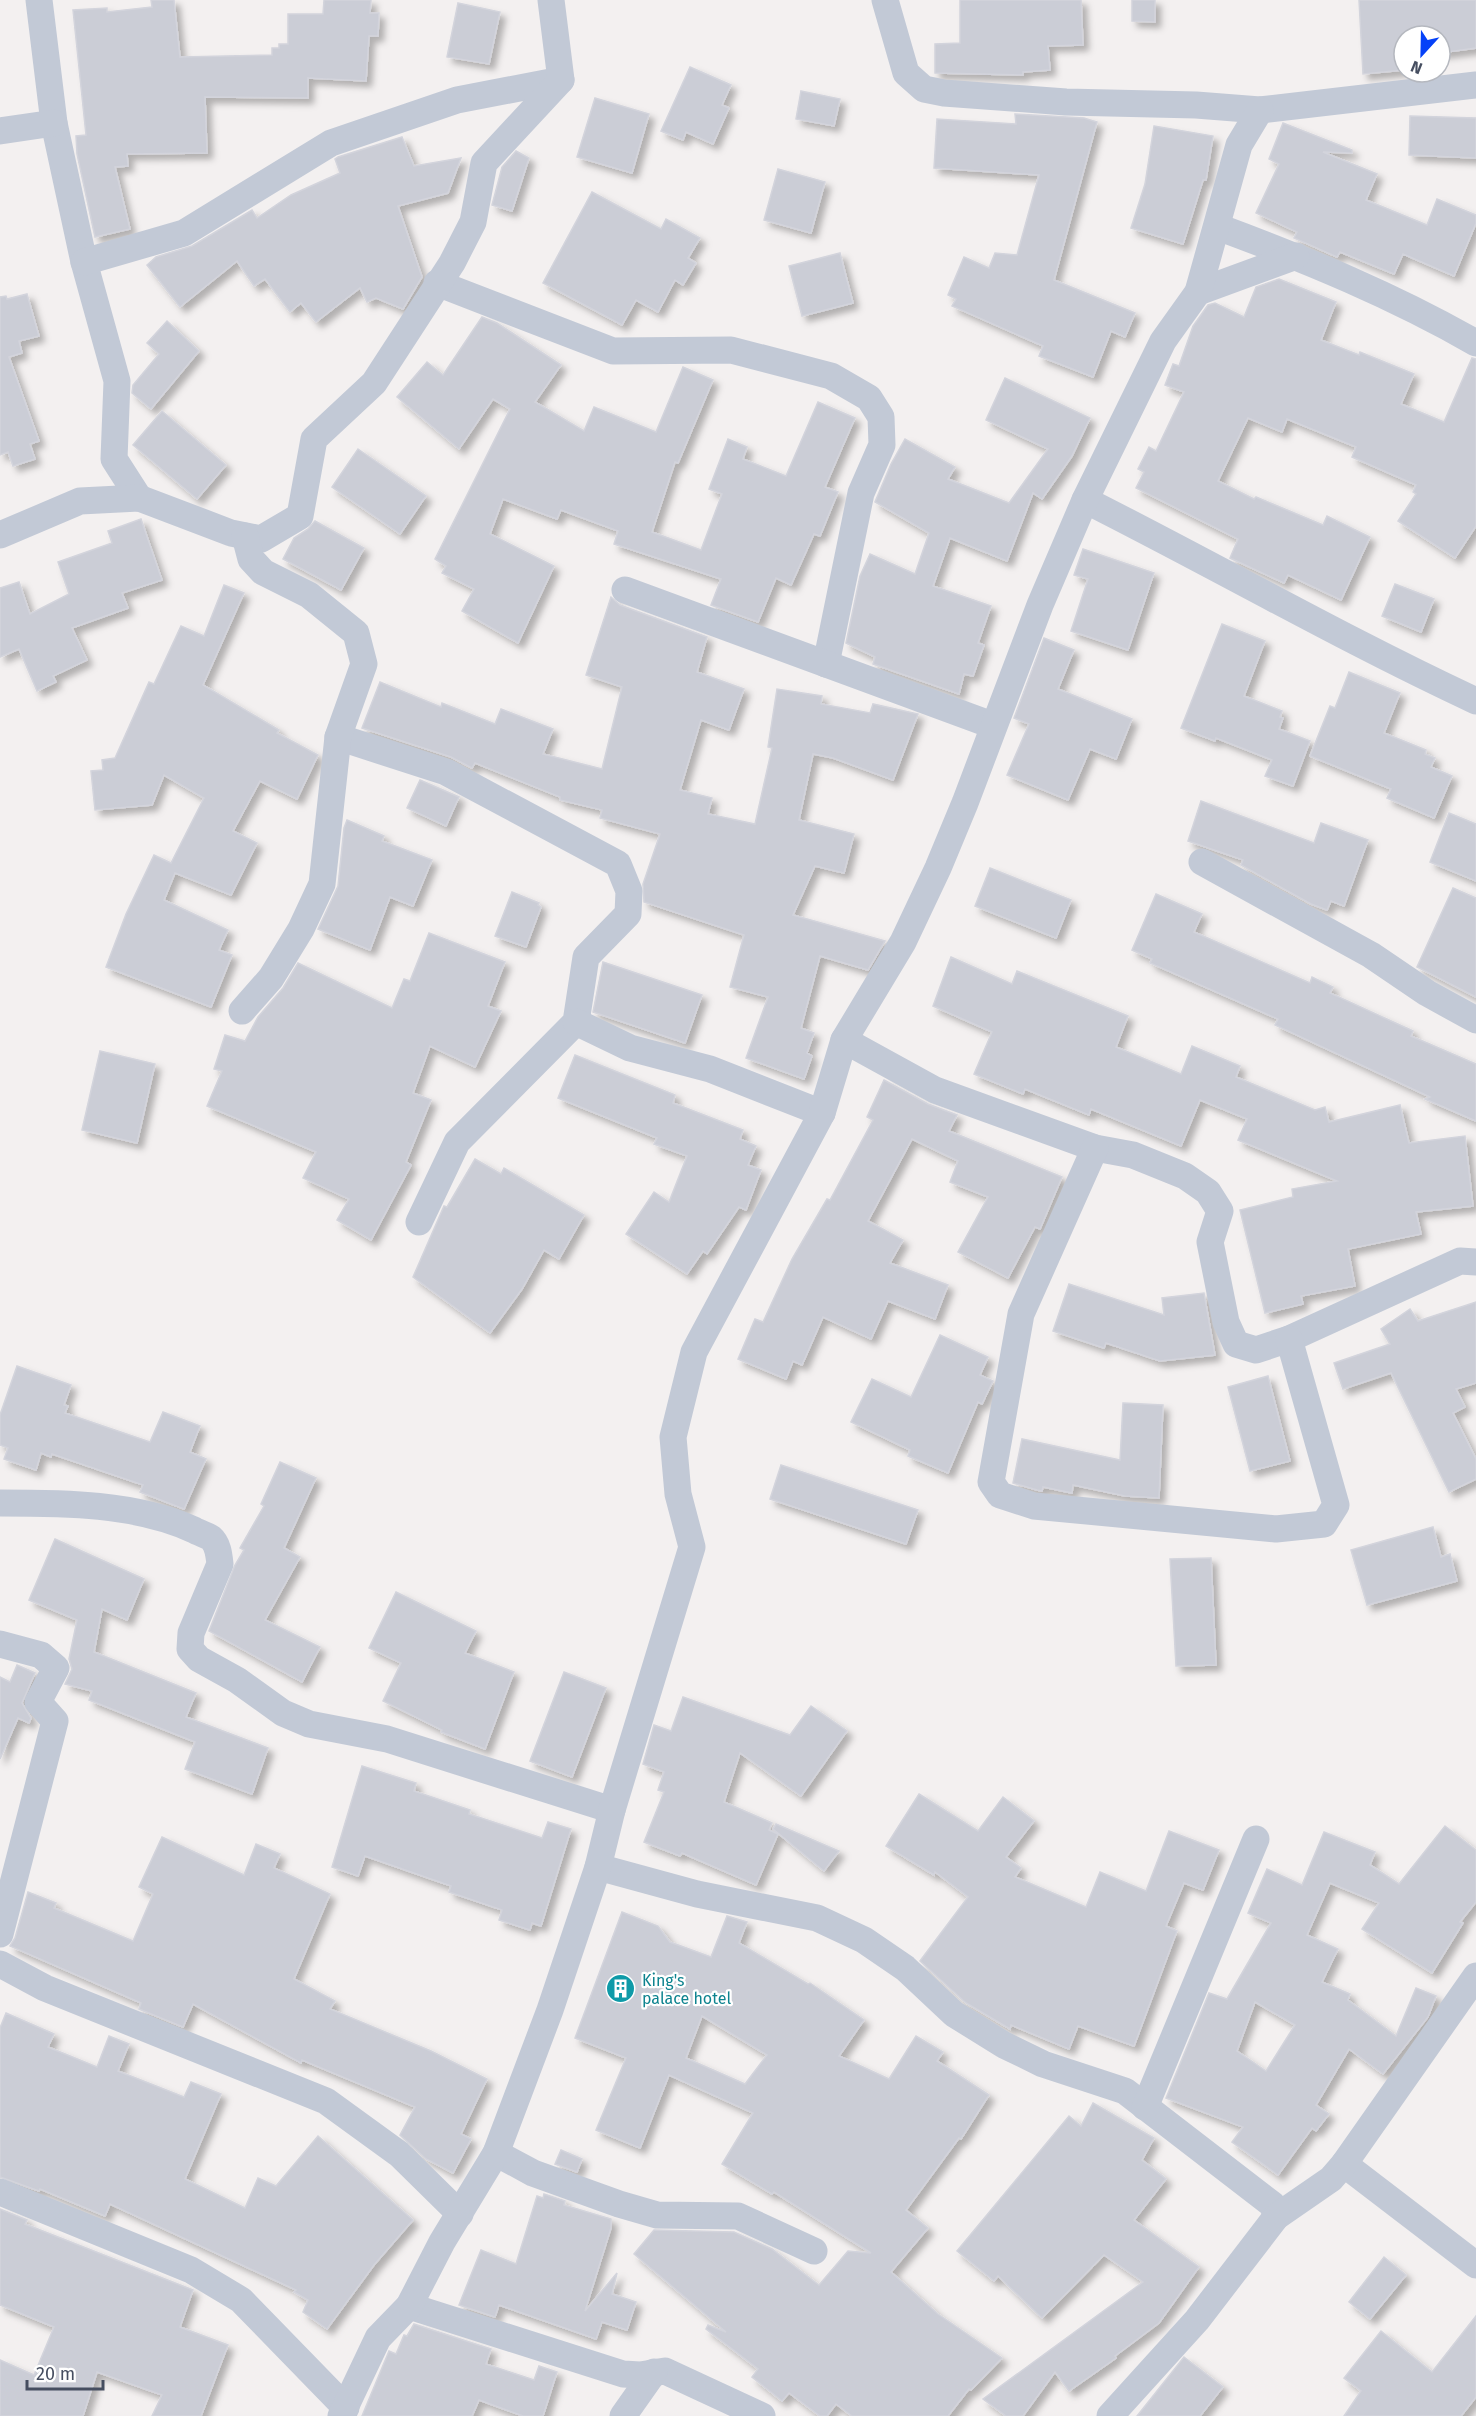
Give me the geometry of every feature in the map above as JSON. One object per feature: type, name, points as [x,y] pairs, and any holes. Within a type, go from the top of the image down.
[{"type":"street","points":[[39,0],[54,123],[84,262],[117,381],[114,459],[139,498]]},
{"type":"street","points":[[0,535],[80,501],[139,498],[231,533],[261,539],[300,516],[314,439],[374,382],[452,263],[473,222],[484,163],[561,80],[551,0]]},
{"type":"street","points":[[885,0],[906,73],[924,89],[944,93],[1066,102],[1196,105],[1222,109],[1260,110],[1476,85]]},
{"type":"street","points":[[84,262],[184,233],[331,143],[457,100],[561,80]]},
{"type":"street","points":[[1222,109],[1239,145]]},
{"type":"street","points":[[0,2192],[191,2270],[241,2300],[343,2412],[378,2338],[408,2306],[496,2153],[550,2010],[598,1867],[612,1810],[692,1547],[678,1494],[673,1437],[694,1352],[822,1113],[844,1040],[903,942],[938,868],[965,804],[992,725],[1085,500],[1163,341],[1198,292],[1218,227],[1239,145],[1260,110]]},
{"type":"street","points":[[0,131],[54,123]]},
{"type":"street","points":[[1218,227],[1296,256],[1415,308],[1476,343]]},
{"type":"street","points":[[1198,292],[1296,256]]},
{"type":"street","points":[[437,283],[613,351],[731,350],[831,376],[869,398],[881,417],[882,445],[861,494],[826,664]]},
{"type":"street","points":[[1085,500],[1205,560],[1405,668],[1476,701]]},
{"type":"street","points":[[242,1011],[270,978],[301,929],[322,884],[338,737],[364,664],[356,633],[309,595],[263,573],[251,560],[245,536]]},
{"type":"street","points":[[625,590],[992,725]]},
{"type":"street","points":[[338,737],[446,772],[618,864],[628,891],[628,914],[586,957],[576,1022],[457,1142],[419,1222]]},
{"type":"street","points":[[1202,862],[1371,955],[1427,993],[1476,1020]]},
{"type":"street","points":[[576,1022],[630,1048],[710,1069],[822,1113]]},
{"type":"street","points":[[844,1040],[934,1090],[1095,1148],[1132,1155],[1185,1176],[1208,1192],[1220,1211],[1210,1242],[1226,1322],[1236,1344],[1256,1350],[1289,1339],[1460,1261],[1476,1262]]},
{"type":"street","points":[[1095,1148],[1021,1314],[991,1482],[1000,1496],[1034,1506],[1276,1529],[1324,1524],[1336,1505],[1289,1339]]},
{"type":"street","points":[[0,1503],[48,1503],[134,1512],[183,1525],[211,1538],[219,1552],[220,1564],[191,1633],[190,1649],[199,1659],[237,1680],[283,1713],[309,1724],[387,1739],[612,1810]]},
{"type":"street","points":[[0,1644],[41,1655],[56,1668],[38,1702],[55,1721],[0,1934]]},
{"type":"street","points":[[1144,2107],[1256,1839]]},
{"type":"street","points":[[598,1867],[697,1894],[817,1918],[864,1940],[905,1968],[954,2014],[1004,2045],[1043,2064],[1125,2091],[1273,2205],[1276,2217]]},
{"type":"street","points":[[0,1964],[45,1988],[326,2101],[399,2154],[460,2214]]},
{"type":"street","points":[[1110,2416],[1197,2320],[1276,2217],[1331,2179],[1344,2164],[1476,1976]]},
{"type":"street","points":[[496,2153],[533,2173],[620,2204],[657,2214],[738,2216],[814,2251]]},
{"type":"street","points":[[1344,2164],[1476,2265]]},
{"type":"street","points":[[408,2306],[623,2374],[640,2375],[666,2371],[762,2416]]},
{"type":"street","points":[[622,2416],[654,2372]]},
{"type":"building","points":[[151,0],[174,0],[180,57],[272,55],[272,48],[279,48],[279,44],[288,44],[288,14],[323,14],[324,0],[371,0],[370,13],[379,13],[378,36],[369,36],[366,81],[308,78],[308,98],[205,97],[207,153],[127,154],[128,166],[115,167],[130,229],[95,237],[77,154],[76,136],[86,135],[73,10],[107,8],[107,12],[152,7]]},
{"type":"building","points":[[960,0],[1081,0],[1083,45],[1048,46],[1050,70],[1023,72],[1023,75],[935,73],[935,44],[960,43]]},
{"type":"building","points":[[1132,0],[1155,0],[1155,22],[1132,21]]},
{"type":"building","points":[[1359,0],[1476,0],[1476,48],[1452,51],[1452,24],[1392,24],[1392,71],[1363,74]]},
{"type":"building","points":[[458,3],[500,12],[489,64],[447,57]]},
{"type":"building","points":[[690,67],[731,85],[722,105],[729,108],[713,144],[686,132],[683,140],[661,131]]},
{"type":"building","points":[[801,91],[840,99],[834,126],[796,119]]},
{"type":"building","points":[[595,98],[649,114],[632,173],[577,157]]},
{"type":"building","points":[[1015,114],[1084,118],[1097,122],[1054,280],[1135,313],[1125,337],[1111,331],[1093,377],[1039,356],[1043,346],[952,306],[956,299],[948,295],[964,257],[989,268],[995,253],[1017,255],[1039,175],[934,168],[937,119],[1016,124]]},
{"type":"building","points":[[1410,116],[1476,118],[1476,158],[1409,155]]},
{"type":"building","points":[[1283,123],[1352,150],[1352,153],[1323,152],[1377,174],[1366,200],[1427,225],[1437,199],[1476,215],[1476,223],[1454,276],[1403,254],[1394,274],[1340,252],[1337,257],[1294,238],[1297,232],[1256,213],[1279,164],[1269,159]]},
{"type":"building","points":[[1154,126],[1213,136],[1206,180],[1203,180],[1183,244],[1131,228],[1145,184]]},
{"type":"building","points":[[402,137],[414,166],[461,158],[448,193],[398,206],[422,277],[403,309],[376,298],[367,302],[360,288],[316,322],[301,303],[290,312],[265,279],[254,286],[237,261],[180,307],[147,265],[156,257],[192,246],[252,210],[257,218],[291,195],[340,173],[335,159],[338,157]]},
{"type":"building","points":[[516,151],[529,158],[512,211],[492,205],[502,167]]},
{"type":"building","points":[[778,169],[825,182],[811,233],[764,220]]},
{"type":"building","points":[[592,192],[661,229],[666,219],[700,238],[688,258],[696,263],[683,285],[675,280],[658,312],[636,300],[622,325],[543,283]]},
{"type":"building","points":[[840,253],[853,303],[802,316],[789,266]]},
{"type":"building","points":[[1279,279],[1336,302],[1321,340],[1359,355],[1360,352],[1414,374],[1401,404],[1444,422],[1472,358],[1476,359],[1476,526],[1455,558],[1398,521],[1416,494],[1413,492],[1416,485],[1352,457],[1356,447],[1287,419],[1282,432],[1248,418],[1218,481],[1254,499],[1256,497],[1323,525],[1327,516],[1370,537],[1341,600],[1288,575],[1284,583],[1230,558],[1238,539],[1136,488],[1144,472],[1138,469],[1149,447],[1156,451],[1184,392],[1165,385],[1173,364],[1179,366],[1193,326],[1208,305],[1215,303],[1244,317],[1256,287]]},
{"type":"building","points":[[27,294],[39,336],[19,341],[22,353],[9,357],[39,441],[30,444],[35,459],[13,466],[8,452],[0,455],[0,297],[6,296],[7,299]]},
{"type":"building","points":[[482,317],[497,323],[561,365],[535,402],[584,431],[594,407],[656,432],[683,367],[713,380],[678,463],[675,462],[652,532],[701,550],[722,494],[709,489],[728,439],[747,447],[743,459],[786,476],[818,402],[855,418],[825,487],[838,492],[820,536],[814,534],[791,585],[776,578],[758,622],[711,605],[721,579],[614,544],[618,531],[561,510],[557,519],[503,499],[490,534],[554,566],[518,643],[462,611],[474,589],[442,573],[446,566],[435,559],[510,409],[493,399],[459,449],[397,397],[427,362],[443,375]]},
{"type":"building","points":[[167,321],[199,351],[151,409],[132,393],[133,385],[159,354],[147,343]]},
{"type":"building","points":[[1005,378],[1090,418],[1072,456],[1042,499],[1033,493],[1007,561],[950,538],[933,586],[991,606],[978,643],[984,645],[973,676],[964,674],[959,694],[873,664],[875,657],[846,643],[860,576],[870,554],[915,574],[929,533],[875,502],[891,464],[905,439],[955,467],[948,479],[1009,503],[1048,449],[986,420]]},
{"type":"building","points":[[162,411],[226,465],[197,499],[133,445]]},
{"type":"building","points":[[358,449],[426,496],[400,534],[332,487]]},
{"type":"building","points":[[141,519],[162,580],[122,593],[128,608],[72,628],[87,660],[53,676],[56,682],[37,691],[19,649],[0,657],[0,588],[19,582],[30,614],[69,594],[58,562],[112,543],[108,531]]},
{"type":"building","points":[[315,521],[364,548],[341,590],[283,559],[294,538],[308,529]]},
{"type":"building","points":[[1083,549],[1154,573],[1128,650],[1071,631],[1088,579],[1074,575]]},
{"type":"building","points":[[1395,584],[1434,599],[1421,632],[1382,616]]},
{"type":"building","points":[[224,585],[244,593],[203,685],[279,730],[277,733],[318,755],[297,799],[260,781],[233,831],[257,843],[231,895],[175,873],[164,900],[228,930],[219,950],[232,955],[211,1007],[106,967],[126,914],[154,855],[171,863],[204,798],[164,775],[152,805],[95,810],[91,771],[103,770],[102,760],[115,758],[149,682],[154,684],[181,626],[204,636]]},
{"type":"building","points":[[611,597],[620,605],[707,637],[697,672],[744,689],[729,730],[701,720],[680,790],[712,798],[708,814],[755,824],[772,748],[768,747],[777,689],[822,696],[821,704],[870,713],[873,704],[918,714],[893,780],[833,758],[813,754],[799,820],[854,834],[844,873],[815,866],[793,915],[885,941],[868,970],[820,956],[801,1028],[814,1033],[807,1053],[812,1056],[804,1079],[746,1058],[768,997],[730,987],[744,935],[644,902],[643,884],[660,834],[600,818],[602,810],[560,800],[560,797],[475,763],[472,768],[451,757],[362,728],[380,682],[441,707],[442,703],[495,724],[501,709],[553,729],[543,754],[602,769],[622,687],[586,675]]},
{"type":"building","points":[[1222,624],[1265,641],[1244,696],[1282,711],[1280,717],[1283,718],[1279,729],[1310,741],[1293,786],[1265,776],[1272,760],[1216,738],[1215,741],[1181,728]]},
{"type":"building","points":[[1044,638],[1074,650],[1058,689],[1132,719],[1116,759],[1090,749],[1068,800],[1007,775],[1029,724],[1014,718]]},
{"type":"building","points":[[1349,672],[1400,693],[1384,733],[1426,750],[1425,754],[1435,758],[1431,767],[1452,776],[1434,818],[1387,798],[1391,789],[1310,756],[1330,706],[1335,708]]},
{"type":"building","points":[[420,780],[459,797],[446,826],[407,808]]},
{"type":"building","points":[[1201,801],[1314,843],[1321,823],[1368,840],[1344,906],[1331,901],[1327,910],[1311,904],[1241,865],[1243,860],[1188,841]]},
{"type":"building","points":[[1449,813],[1476,824],[1476,881],[1430,862]]},
{"type":"building","points":[[347,820],[384,836],[382,841],[432,860],[413,906],[390,897],[370,950],[318,929],[338,886],[344,828]]},
{"type":"building","points":[[990,868],[1071,900],[1056,938],[975,906]]},
{"type":"building","points":[[1453,888],[1476,898],[1476,997],[1417,967]]},
{"type":"building","points":[[512,892],[539,903],[541,907],[526,947],[495,936]]},
{"type":"building","points":[[1156,894],[1202,914],[1194,932],[1310,983],[1312,977],[1333,987],[1330,993],[1413,1031],[1411,1036],[1476,1064],[1476,1121],[1425,1099],[1430,1097],[1275,1025],[1278,1019],[1150,963],[1152,959],[1132,950]]},
{"type":"building","points":[[429,933],[505,962],[488,1006],[501,1011],[475,1067],[430,1046],[413,1093],[431,1100],[406,1162],[411,1165],[371,1240],[337,1220],[349,1199],[303,1178],[316,1152],[207,1106],[222,1071],[214,1069],[225,1035],[245,1041],[258,1017],[283,988],[298,963],[392,1008],[404,979],[410,981]]},
{"type":"building","points":[[951,957],[1012,984],[1017,971],[1128,1016],[1116,1047],[1181,1074],[1192,1046],[1240,1066],[1236,1077],[1315,1110],[1325,1107],[1329,1122],[1400,1105],[1409,1143],[1465,1136],[1473,1206],[1416,1212],[1421,1234],[1348,1249],[1355,1286],[1301,1296],[1303,1304],[1265,1313],[1240,1210],[1293,1197],[1292,1189],[1337,1181],[1238,1140],[1247,1119],[1200,1100],[1181,1146],[1091,1109],[1089,1115],[1025,1089],[1023,1094],[974,1074],[992,1032],[933,1006]]},
{"type":"building","points":[[603,962],[702,995],[685,1043],[593,1012]]},
{"type":"building","points":[[100,1051],[155,1064],[137,1143],[82,1130]]},
{"type":"building","points":[[575,1055],[675,1095],[673,1103],[743,1130],[740,1139],[756,1146],[748,1165],[761,1170],[746,1210],[739,1207],[707,1254],[703,1251],[687,1274],[626,1234],[654,1192],[669,1202],[687,1156],[654,1144],[657,1138],[558,1098]]},
{"type":"building","points":[[884,1080],[928,1104],[957,1115],[949,1131],[1062,1177],[1040,1229],[1035,1227],[1008,1278],[958,1252],[988,1197],[950,1182],[958,1161],[912,1139],[868,1221],[903,1240],[890,1263],[948,1285],[935,1319],[888,1301],[871,1339],[823,1317],[802,1365],[793,1361],[786,1379],[738,1359],[755,1319],[763,1322],[792,1259],[827,1199],[830,1200],[873,1120],[867,1117]]},
{"type":"building","points":[[475,1159],[501,1174],[504,1168],[584,1215],[559,1259],[544,1250],[522,1289],[490,1333],[413,1277],[444,1206],[447,1207]]},
{"type":"building","points":[[1069,1284],[1164,1315],[1162,1298],[1204,1293],[1215,1355],[1160,1361],[1106,1343],[1104,1348],[1053,1331]]},
{"type":"building","points":[[1476,1302],[1476,1383],[1456,1389],[1465,1407],[1453,1413],[1476,1459],[1476,1479],[1449,1492],[1391,1373],[1343,1389],[1334,1363],[1390,1344],[1381,1329],[1410,1309],[1418,1321]]},
{"type":"building","points":[[940,1335],[988,1357],[980,1375],[993,1381],[982,1404],[978,1402],[948,1473],[908,1456],[910,1450],[851,1422],[872,1379],[911,1397]]},
{"type":"building","points":[[17,1366],[71,1385],[64,1405],[68,1406],[65,1413],[150,1442],[163,1412],[200,1426],[190,1452],[206,1459],[184,1509],[140,1492],[143,1485],[52,1454],[51,1457],[41,1453],[36,1470],[4,1459],[8,1448],[0,1445],[0,1415]]},
{"type":"building","points":[[1268,1376],[1290,1461],[1250,1471],[1228,1387]]},
{"type":"building","points":[[1123,1403],[1163,1405],[1159,1498],[1125,1496],[1073,1485],[1072,1493],[1043,1487],[1042,1491],[1013,1483],[1022,1439],[1120,1460]]},
{"type":"building","points":[[280,1462],[316,1478],[284,1548],[300,1557],[265,1620],[320,1647],[302,1682],[209,1631],[235,1565],[244,1550],[240,1548],[264,1506],[261,1504]]},
{"type":"building","points":[[781,1465],[918,1510],[906,1544],[770,1499]]},
{"type":"building","points":[[1433,1527],[1441,1557],[1450,1554],[1457,1581],[1367,1605],[1351,1550]]},
{"type":"building","points":[[55,1539],[144,1579],[127,1620],[102,1609],[94,1652],[196,1693],[186,1717],[268,1748],[252,1794],[185,1769],[195,1742],[89,1700],[92,1691],[65,1684],[72,1669],[69,1659],[77,1620],[29,1600]]},
{"type":"building","points":[[1211,1558],[1216,1665],[1176,1666],[1170,1559]]},
{"type":"building","points":[[396,1592],[476,1631],[465,1653],[514,1672],[485,1749],[441,1732],[442,1730],[383,1701],[401,1663],[369,1648]]},
{"type":"building","points":[[17,1665],[35,1673],[22,1703],[31,1718],[29,1723],[18,1718],[0,1759],[0,1677],[10,1682]]},
{"type":"building","points":[[564,1672],[606,1688],[572,1777],[530,1761]]},
{"type":"building","points":[[683,1697],[790,1735],[811,1706],[847,1731],[801,1796],[740,1753],[724,1802],[772,1823],[769,1830],[778,1834],[756,1885],[682,1853],[680,1856],[644,1842],[664,1792],[658,1790],[664,1772],[643,1764],[654,1725],[671,1731]]},
{"type":"building","points":[[362,1766],[416,1783],[414,1791],[470,1810],[469,1814],[542,1838],[548,1822],[571,1829],[541,1926],[532,1923],[530,1930],[499,1920],[502,1910],[449,1892],[451,1886],[365,1856],[358,1876],[332,1867]]},
{"type":"building","points":[[919,1794],[978,1831],[1003,1797],[1034,1821],[1006,1857],[1021,1868],[1015,1877],[1086,1907],[1100,1872],[1146,1891],[1169,1831],[1219,1850],[1203,1890],[1184,1883],[1166,1926],[1177,1931],[1134,2046],[1078,2026],[1069,2049],[1011,2025],[1010,2029],[966,2003],[920,1961],[968,1897],[935,1872],[934,1875],[886,1846]]},
{"type":"building","points":[[776,1824],[839,1851],[824,1871],[773,1829]]},
{"type":"building","points":[[1445,1826],[1476,1850],[1476,1902],[1460,1922],[1463,1923],[1432,1973],[1362,1929],[1379,1903],[1330,1883],[1307,1935],[1338,1949],[1322,1982],[1350,1994],[1348,2000],[1396,2036],[1416,1988],[1436,1996],[1428,2017],[1383,2074],[1349,2049],[1316,2105],[1329,2114],[1316,2131],[1312,2128],[1278,2175],[1232,2142],[1243,2127],[1166,2098],[1209,1993],[1227,1999],[1271,1923],[1248,1913],[1267,1869],[1302,1885],[1324,1832],[1375,1852],[1370,1865],[1399,1884]],"holes":[[[1255,2002],[1295,2025],[1266,2071],[1237,2051]]]},
{"type":"building","points":[[162,1837],[244,1875],[256,1844],[280,1854],[274,1868],[330,1894],[294,1979],[335,2001],[330,2009],[431,2051],[487,2079],[461,2134],[471,2139],[453,2173],[426,2159],[400,2135],[415,2107],[302,2060],[301,2063],[193,2004],[183,2027],[139,2009],[141,2003],[10,1946],[15,1938],[28,1892],[56,1903],[54,1908],[133,1941],[153,1894],[139,1887]]},
{"type":"building","points":[[622,1912],[658,1926],[670,1942],[711,1957],[727,1916],[747,1922],[739,1943],[808,1984],[810,1983],[864,2020],[839,2056],[889,2079],[916,2036],[943,2052],[937,2061],[989,2095],[961,2139],[959,2138],[906,2210],[928,2228],[891,2272],[938,2314],[1002,2358],[971,2390],[969,2389],[948,2416],[852,2416],[836,2404],[827,2416],[820,2416],[789,2393],[782,2401],[752,2377],[758,2369],[706,2329],[708,2325],[726,2332],[634,2254],[654,2230],[734,2232],[772,2249],[819,2285],[848,2251],[871,2253],[774,2192],[772,2194],[722,2164],[753,2113],[669,2075],[640,2148],[596,2130],[626,2058],[575,2038]],"holes":[[[702,2016],[767,2055],[745,2084],[686,2058]]]},
{"type":"building","points":[[6,2013],[54,2034],[48,2047],[97,2067],[109,2036],[129,2044],[118,2071],[184,2097],[191,2082],[221,2094],[185,2179],[245,2208],[258,2178],[276,2186],[318,2136],[413,2220],[374,2265],[327,2329],[303,2312],[308,2300],[294,2292],[296,2290],[110,2204],[105,2216],[40,2189],[39,2191],[0,2177],[0,2028]]},
{"type":"building","points":[[1093,2103],[1154,2138],[1142,2160],[1166,2179],[1134,2220],[1199,2267],[1159,2323],[1115,2356],[1116,2358],[1069,2391],[1055,2372],[1023,2416],[1006,2416],[983,2399],[1143,2282],[1104,2255],[1042,2318],[998,2276],[994,2281],[957,2251],[1069,2116],[1081,2126]]},
{"type":"building","points":[[561,2150],[582,2159],[577,2172],[555,2164]]},
{"type":"building","points":[[544,2194],[565,2201],[564,2205],[611,2219],[611,2228],[585,2311],[617,2273],[612,2294],[636,2302],[627,2330],[602,2322],[596,2339],[499,2305],[495,2317],[459,2305],[481,2250],[516,2264],[537,2196],[543,2198]]},
{"type":"building","points":[[0,2209],[27,2220],[25,2224],[193,2290],[180,2327],[228,2345],[201,2416],[152,2416],[162,2395],[97,2372],[83,2416],[0,2416],[0,2360],[34,2375],[54,2327],[0,2305]]},
{"type":"building","points":[[1384,2257],[1406,2275],[1370,2319],[1349,2302]]},
{"type":"building","points":[[1476,2316],[1476,2397],[1461,2416],[1344,2416],[1361,2391],[1344,2378],[1381,2331],[1432,2372]]},
{"type":"building","points":[[414,2324],[491,2349],[486,2364],[534,2380],[539,2366],[557,2372],[543,2416],[523,2416],[479,2400],[472,2416],[362,2416],[389,2351],[396,2354],[404,2335],[407,2336]]},
{"type":"building","points":[[1184,2357],[1223,2387],[1200,2416],[1137,2416]]},
{"type":"place","name":"King's palace hotel","points":[[621,1989]]}]
